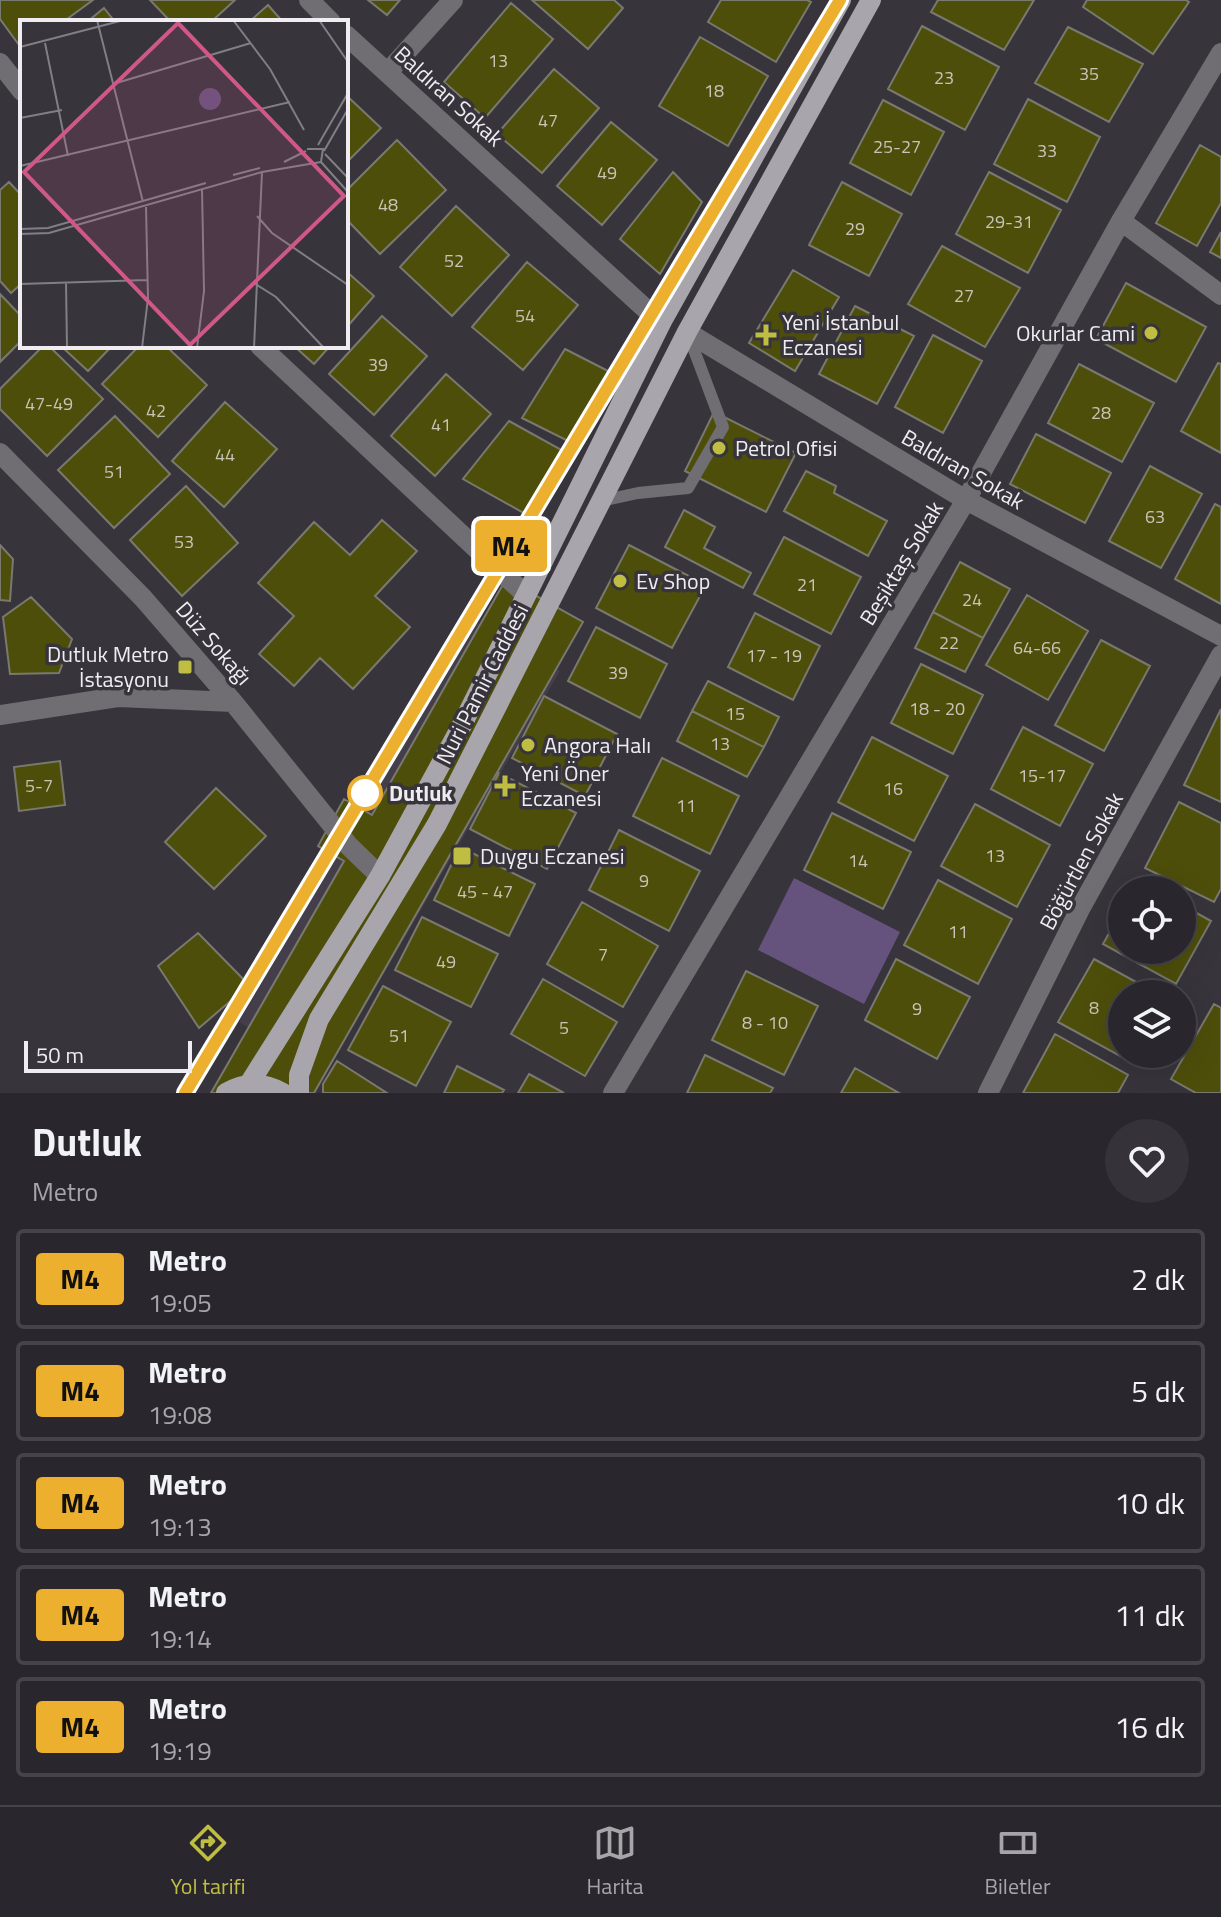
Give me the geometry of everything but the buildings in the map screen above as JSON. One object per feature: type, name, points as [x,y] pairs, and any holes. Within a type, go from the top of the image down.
[{"type":"main road","name":"Nuri Pamir Caddesi","points":[[249,1084],[380,876],[462,725],[661,323],[841,0]]},
{"type":"main road","name":"Nuri Pamir Caddesi","points":[[299,1093],[299,1075],[319,1019],[437,824],[687,332],[871,0]]},
{"type":"main road","points":[[226,1093],[249,1084],[265,1085],[283,1093]]},
{"type":"street","points":[[309,0],[329,20]]},
{"type":"street","points":[[388,72],[453,0]]},
{"type":"street","name":"Baldıran Sokak","points":[[348,37],[661,323]]},
{"type":"street","name":"Beşiktaş Sokak","points":[[613,1093],[966,500],[1121,221],[1221,53]]},
{"type":"street","points":[[0,63],[20,88]]},
{"type":"street","points":[[1121,221],[1221,295]]},
{"type":"street","name":"Baldıran Sokak","points":[[687,332],[966,500],[1221,636]]},
{"type":"street","points":[[262,348],[526,595]]},
{"type":"street","name":"Düz Sokağı","points":[[0,453],[143,598],[233,702],[349,846],[380,876]]},
{"type":"street","name":"Böğürtlen Sokak","points":[[988,1093],[1080,909],[1221,655]]},
{"type":"street","points":[[0,715],[118,697],[233,702]]},
{"type":"lane","points":[[601,501],[638,493],[688,488],[723,427],[687,332]]},
{"type":"shaded area","points":[[474,621],[560,671],[326,1073],[239,1022]]},
{"type":"shaded area","points":[[794,878],[900,932],[864,1004],[758,950]]},
{"type":"metro line","name":"M4","points":[[185,1093],[840,0]]},
{"type":"place","name":"Okurlar Cami","points":[[1151,333]]},
{"type":"place","name":"Yeni İstanbul Eczanesi","points":[[766,335]]},
{"type":"place","name":"Petrol Ofisi","points":[[719,448]]},
{"type":"place","name":"Ev Shop","points":[[620,581]]},
{"type":"place","name":"Dutluk Metro İstasyonu","points":[[185,667]]},
{"type":"place","name":"Angora Halı","points":[[528,745]]},
{"type":"place","name":"Yeni Öner Eczanesi","points":[[505,786]]},
{"type":"place","name":"Dutluk","points":[[365,793]]},
{"type":"place","name":"Duygu Eczanesi","points":[[462,856]]}]
